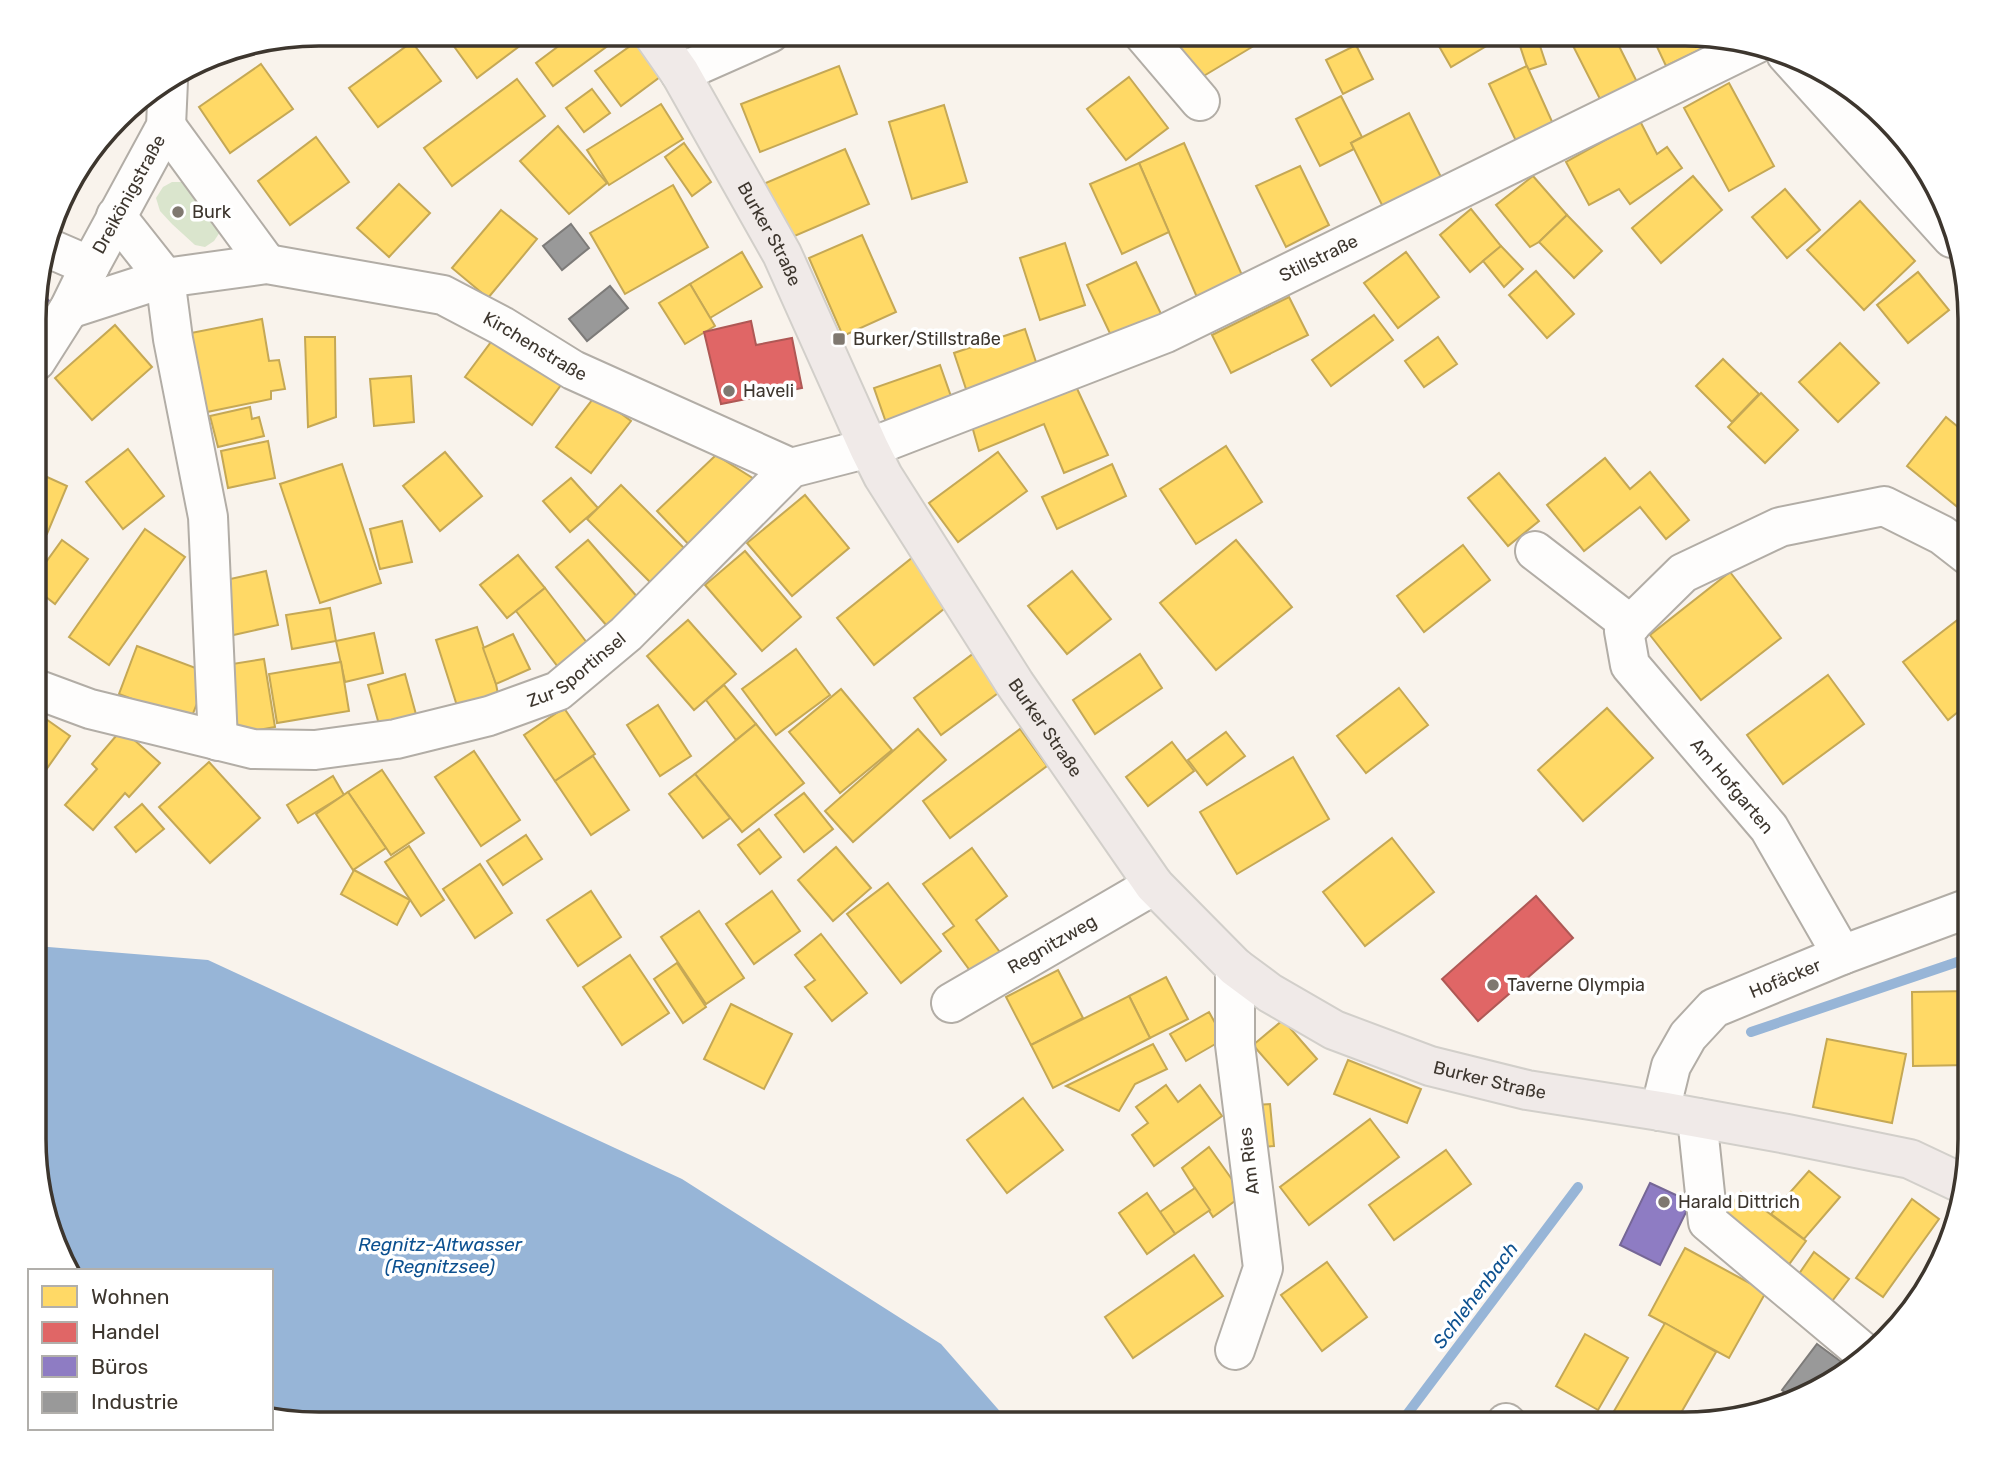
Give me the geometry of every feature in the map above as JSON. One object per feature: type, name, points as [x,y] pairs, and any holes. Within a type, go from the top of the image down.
[{"type":"main road","name":"Burker Straße","points":[[661,46],[680,73],[782,254],[883,476],[1015,684],[1154,884],[1235,967],[1270,993],[1334,1030],[1430,1066],[1527,1090],[1660,1111],[1910,1159],[1954,1180]]},
{"type":"street","points":[[680,73],[741,46]]},
{"type":"street","points":[[1153,46],[1200,101]]},
{"type":"street","name":"Stillstraße","points":[[869,449],[1166,333],[1748,53]]},
{"type":"street","name":"Stillstraße","points":[[1775,61],[1942,228]]},
{"type":"street","name":"Dreikönigstraße","points":[[90,266],[166,126],[168,92]]},
{"type":"street","points":[[166,126],[267,264]]},
{"type":"street","points":[[116,216],[165,278],[173,339],[208,517],[218,741]]},
{"type":"street","points":[[46,345],[69,309],[90,266],[54,251]]},
{"type":"street","name":"Kirchenstraße","points":[[69,309],[165,278],[267,264],[443,295],[502,326],[573,370],[791,468]]},
{"type":"street","points":[[791,468],[869,449]]},
{"type":"street","name":"Zur Sportinsel","points":[[46,694],[90,709],[253,749],[315,750],[396,739],[489,716],[558,691],[626,634],[791,468]]},
{"type":"street","points":[[1535,551],[1631,625],[1683,573],[1780,527],[1884,506],[1942,534],[1958,547]]},
{"type":"street","name":"Am Hofgarten","points":[[1631,625],[1624,631],[1630,665],[1769,828],[1842,955]]},
{"type":"street","name":"Regnitzweg","points":[[951,1003],[1154,884]]},
{"type":"street","name":"Hofäcker","points":[[1660,1111],[1671,1066],[1688,1036],[1714,1008],[1842,955],[1958,912]]},
{"type":"street","name":"Am Ries","points":[[1235,967],[1235,1045],[1263,1268],[1235,1350]]},
{"type":"street","points":[[1697,1118],[1708,1222],[1859,1349]]},
{"type":"green space","points":[[172,182],[183,182],[220,232],[214,241],[205,247],[195,245],[160,211],[156,198],[163,187]]},
{"type":"water","name":"Regnitz-Altwasser (Regnitzsee)","points":[[46,947],[208,960],[682,1179],[941,1344],[1000,1412],[301,1412],[273,1408],[273,1269],[78,1269],[66,1244],[55,1210],[46,1157]]},
{"type":"building: Wohnen","points":[[407,46],[415,46],[441,81],[378,127],[349,88]]},
{"type":"building: Wohnen","points":[[454,46],[520,46],[477,78]]},
{"type":"building: Wohnen","points":[[559,46],[608,46],[553,86],[536,63]]},
{"type":"building: Wohnen","points":[[630,46],[650,46],[668,71],[621,106],[595,71]]},
{"type":"building: Wohnen","points":[[698,46],[718,46],[703,53]]},
{"type":"building: Wohnen","points":[[1176,46],[1252,47],[1197,80]]},
{"type":"building: Wohnen","points":[[1356,46],[1373,79],[1343,94],[1326,60]]},
{"type":"building: Wohnen","points":[[1439,46],[1486,46],[1451,67]]},
{"type":"building: Wohnen","points":[[1520,46],[1540,46],[1546,64],[1528,70]]},
{"type":"building: Wohnen","points":[[1573,46],[1619,46],[1637,82],[1601,101]]},
{"type":"building: Wohnen","points":[[1657,46],[1707,47],[1666,66]]},
{"type":"building: Wohnen","points":[[261,64],[293,109],[230,153],[199,107]]},
{"type":"building: Wohnen","points":[[839,66],[857,114],[760,152],[741,104]]},
{"type":"building: Wohnen","points":[[1527,66],[1554,126],[1517,143],[1489,84]]},
{"type":"building: Wohnen","points":[[1129,77],[1168,128],[1126,160],[1087,109]]},
{"type":"building: Wohnen","points":[[517,79],[545,116],[452,186],[424,148]]},
{"type":"building: Wohnen","points":[[1729,83],[1774,166],[1729,191],[1684,108]]},
{"type":"building: Wohnen","points":[[592,89],[610,113],[584,132],[566,108]]},
{"type":"building: Wohnen","points":[[1341,96],[1362,137],[1351,143],[1354,149],[1320,166],[1296,119]]},
{"type":"building: Wohnen","points":[[661,104],[683,139],[609,185],[587,150]]},
{"type":"building: Wohnen","points":[[944,105],[967,182],[912,199],[889,122]]},
{"type":"building: Wohnen","points":[[1409,113],[1442,179],[1384,209],[1351,143]]},
{"type":"building: Wohnen","points":[[1640,121],[1657,154],[1667,147],[1682,168],[1630,204],[1619,189],[1589,205],[1566,162]]},
{"type":"building: Wohnen","points":[[558,126],[607,183],[569,214],[520,161]]},
{"type":"building: Wohnen","points":[[316,137],[349,182],[290,225],[258,181]]},
{"type":"building: Wohnen","points":[[684,143],[711,182],[692,196],[665,157]]},
{"type":"building: Wohnen","points":[[1184,143],[1245,282],[1199,302],[1139,163]]},
{"type":"building: Wohnen","points":[[845,149],[869,204],[783,241],[759,186]]},
{"type":"building: Wohnen","points":[[1139,163],[1169,232],[1122,254],[1090,184]]},
{"type":"building: Wohnen","points":[[1300,166],[1329,225],[1286,247],[1256,186]]},
{"type":"building: Wohnen","points":[[1533,176],[1567,215],[1539,242],[1530,247],[1496,205]]},
{"type":"building: Wohnen","points":[[1693,176],[1722,210],[1661,263],[1632,228]]},
{"type":"building: Wohnen","points":[[399,184],[430,213],[389,257],[357,228]]},
{"type":"building: Wohnen","points":[[673,185],[708,247],[625,294],[590,233]]},
{"type":"building: Wohnen","points":[[1785,189],[1820,230],[1787,258],[1752,217]]},
{"type":"building: Wohnen","points":[[1860,201],[1915,261],[1864,310],[1807,250]]},
{"type":"building: Wohnen","points":[[1471,209],[1501,246],[1470,272],[1440,235]]},
{"type":"building: Wohnen","points":[[501,210],[537,239],[488,298],[452,268]]},
{"type":"building: Wohnen","points":[[1567,215],[1602,251],[1574,278],[1539,242]]},
{"type":"building: Wohnen","points":[[862,235],[896,312],[843,336],[809,258]]},
{"type":"building: Wohnen","points":[[1065,243],[1085,305],[1040,320],[1020,258]]},
{"type":"building: Wohnen","points":[[1501,246],[1523,269],[1504,287],[1483,261]]},
{"type":"building: Wohnen","points":[[742,252],[762,287],[710,318],[690,284]]},
{"type":"building: Wohnen","points":[[1406,252],[1439,297],[1398,328],[1364,283]]},
{"type":"building: Wohnen","points":[[1136,262],[1164,320],[1115,344],[1087,285]]},
{"type":"building: Wohnen","points":[[1536,271],[1574,314],[1547,338],[1509,295]]},
{"type":"building: Wohnen","points":[[1918,272],[1949,310],[1908,343],[1877,305]]},
{"type":"building: Wohnen","points":[[690,284],[715,326],[685,344],[659,303]]},
{"type":"building: Wohnen","points":[[1289,297],[1308,335],[1231,373],[1212,335]]},
{"type":"building: Wohnen","points":[[1374,315],[1393,340],[1331,386],[1312,360]]},
{"type":"building: Wohnen","points":[[262,319],[269,361],[279,360],[285,389],[271,391],[271,399],[207,412],[191,333]]},
{"type":"building: Wohnen","points":[[115,325],[152,367],[92,420],[55,378]]},
{"type":"building: Wohnen","points":[[1025,329],[1038,368],[967,392],[954,353]]},
{"type":"building: Wohnen","points":[[305,337],[335,337],[336,417],[308,427]]},
{"type":"building: Wohnen","points":[[1438,337],[1457,364],[1424,387],[1405,361]]},
{"type":"building: Wohnen","points":[[494,338],[561,385],[532,425],[465,377]]},
{"type":"building: Wohnen","points":[[1840,343],[1879,383],[1838,422],[1799,382]]},
{"type":"building: Wohnen","points":[[1723,359],[1759,394],[1732,422],[1696,386]]},
{"type":"building: Wohnen","points":[[940,365],[954,405],[888,428],[874,388]]},
{"type":"building: Wohnen","points":[[411,376],[414,422],[374,426],[370,379]]},
{"type":"building: Wohnen","points":[[1073,380],[1108,455],[1064,473],[1044,424],[979,451],[972,426]]},
{"type":"building: Wohnen","points":[[1761,393],[1798,430],[1765,463],[1728,427]]},
{"type":"building: Wohnen","points":[[596,395],[631,421],[591,473],[556,447]]},
{"type":"building: Wohnen","points":[[250,407],[252,419],[259,417],[264,436],[218,447],[210,416]]},
{"type":"building: Wohnen","points":[[1946,417],[1958,427],[1958,507],[1907,466]]},
{"type":"building: Wohnen","points":[[268,441],[275,478],[228,488],[221,451]]},
{"type":"building: Wohnen","points":[[1226,446],[1262,502],[1196,544],[1160,489]]},
{"type":"building: Wohnen","points":[[128,449],[164,496],[123,529],[86,482]]},
{"type":"building: Wohnen","points":[[445,452],[482,496],[440,531],[403,486]]},
{"type":"building: Wohnen","points":[[998,452],[1027,491],[958,542],[929,503]]},
{"type":"building: Wohnen","points":[[716,455],[762,484],[694,550],[657,511]]},
{"type":"building: Wohnen","points":[[1605,458],[1630,489],[1650,472],[1689,520],[1666,539],[1640,507],[1584,551],[1547,505]]},
{"type":"building: Wohnen","points":[[342,464],[381,583],[320,603],[280,484]]},
{"type":"building: Wohnen","points":[[1112,464],[1126,496],[1057,529],[1042,497]]},
{"type":"building: Wohnen","points":[[1499,473],[1539,521],[1508,546],[1468,498]]},
{"type":"building: Wohnen","points":[[46,477],[67,486],[46,534]]},
{"type":"building: Wohnen","points":[[571,478],[598,508],[570,532],[543,501]]},
{"type":"building: Wohnen","points":[[621,485],[688,552],[654,586],[587,519]]},
{"type":"building: Wohnen","points":[[805,495],[849,548],[792,596],[747,543]]},
{"type":"building: Wohnen","points":[[402,521],[412,562],[380,569],[370,529]]},
{"type":"building: Wohnen","points":[[145,529],[185,557],[109,665],[69,637]]},
{"type":"building: Wohnen","points":[[62,540],[88,559],[55,604],[46,597],[46,562]]},
{"type":"building: Wohnen","points":[[588,540],[639,599],[607,626],[556,567]]},
{"type":"building: Wohnen","points":[[1236,540],[1292,607],[1216,670],[1160,603]]},
{"type":"building: Wohnen","points":[[1463,545],[1490,580],[1424,632],[1397,596]]},
{"type":"building: Wohnen","points":[[745,551],[801,617],[762,651],[705,585]]},
{"type":"building: Wohnen","points":[[518,555],[545,588],[507,618],[480,585]]},
{"type":"building: Wohnen","points":[[913,557],[950,604],[874,665],[837,618]]},
{"type":"building: Wohnen","points":[[266,571],[278,625],[229,636],[217,582]]},
{"type":"building: Wohnen","points":[[1072,571],[1111,619],[1067,654],[1028,606]]},
{"type":"building: Wohnen","points":[[1730,572],[1781,638],[1701,700],[1650,635]]},
{"type":"building: Wohnen","points":[[545,588],[591,648],[561,671],[516,611]]},
{"type":"building: Wohnen","points":[[330,608],[336,641],[292,649],[286,615]]},
{"type":"building: Wohnen","points":[[688,620],[736,674],[694,710],[647,656]]},
{"type":"building: Wohnen","points":[[1958,620],[1958,712],[1948,720],[1903,662]]},
{"type":"building: Wohnen","points":[[477,627],[499,699],[459,712],[436,640]]},
{"type":"building: Wohnen","points":[[374,633],[383,673],[345,682],[336,641]]},
{"type":"building: Wohnen","points":[[513,634],[530,669],[496,684],[483,648]]},
{"type":"building: Wohnen","points":[[137,646],[209,673],[190,721],[119,694]]},
{"type":"building: Wohnen","points":[[982,647],[1009,685],[941,735],[914,698]]},
{"type":"building: Wohnen","points":[[796,649],[830,695],[776,735],[742,689]]},
{"type":"building: Wohnen","points":[[1140,654],[1162,688],[1095,734],[1073,700]]},
{"type":"building: Wohnen","points":[[264,659],[275,727],[237,734],[226,665]]},
{"type":"building: Wohnen","points":[[341,662],[349,711],[277,723],[269,674]]},
{"type":"building: Wohnen","points":[[405,674],[417,718],[380,728],[368,685]]},
{"type":"building: Wohnen","points":[[1828,675],[1864,724],[1783,784],[1747,735]]},
{"type":"building: Wohnen","points":[[724,685],[756,724],[736,740],[706,700]]},
{"type":"building: Wohnen","points":[[1399,688],[1428,725],[1366,773],[1337,736]]},
{"type":"building: Wohnen","points":[[841,689],[892,750],[840,793],[789,732]]},
{"type":"building: Wohnen","points":[[658,705],[691,756],[660,776],[627,725]]},
{"type":"building: Wohnen","points":[[564,708],[595,754],[555,781],[524,735]]},
{"type":"building: Wohnen","points":[[1607,708],[1653,758],[1583,821],[1538,770]]},
{"type":"building: Wohnen","points":[[46,719],[70,736],[46,770]]},
{"type":"building: Wohnen","points":[[756,724],[804,783],[742,832],[695,774]]},
{"type":"building: Wohnen","points":[[122,729],[160,763],[129,797],[125,793],[93,830],[65,805],[97,769],[92,764]]},
{"type":"building: Wohnen","points":[[918,729],[946,760],[853,842],[825,811]]},
{"type":"building: Wohnen","points":[[1020,729],[1047,766],[950,838],[923,801]]},
{"type":"building: Wohnen","points":[[1226,732],[1245,756],[1207,785],[1188,760]]},
{"type":"building: Wohnen","points":[[1172,742],[1194,771],[1148,806],[1126,777]]},
{"type":"building: Wohnen","points":[[474,751],[520,820],[481,846],[435,777]]},
{"type":"building: Wohnen","points":[[593,756],[629,810],[591,835],[555,781]]},
{"type":"building: Wohnen","points":[[1293,757],[1329,819],[1237,874],[1200,812]]},
{"type":"building: Wohnen","points":[[209,762],[260,818],[210,863],[159,807]]},
{"type":"building: Wohnen","points":[[382,770],[424,833],[391,855],[348,792]]},
{"type":"building: Wohnen","points":[[695,774],[730,818],[703,838],[669,794]]},
{"type":"building: Wohnen","points":[[333,776],[344,795],[298,823],[287,805]]},
{"type":"building: Wohnen","points":[[348,792],[386,848],[353,870],[316,814]]},
{"type":"building: Wohnen","points":[[804,793],[833,829],[804,852],[775,815]]},
{"type":"building: Wohnen","points":[[142,804],[164,829],[136,852],[115,827]]},
{"type":"building: Wohnen","points":[[759,829],[781,857],[760,874],[738,845]]},
{"type":"building: Wohnen","points":[[526,835],[542,859],[503,885],[487,861]]},
{"type":"building: Wohnen","points":[[1392,838],[1434,892],[1365,946],[1323,892]]},
{"type":"building: Wohnen","points":[[409,846],[444,900],[421,916],[385,862]]},
{"type":"building: Wohnen","points":[[836,847],[871,888],[833,921],[798,880]]},
{"type":"building: Wohnen","points":[[972,848],[1007,896],[976,920],[1005,959],[977,980],[943,934],[954,926],[923,884]]},
{"type":"building: Wohnen","points":[[480,864],[512,913],[475,938],[443,889]]},
{"type":"building: Wohnen","points":[[354,870],[410,900],[397,925],[341,894]]},
{"type":"building: Wohnen","points":[[888,883],[941,951],[901,983],[847,914]]},
{"type":"building: Wohnen","points":[[591,891],[621,937],[578,966],[547,920]]},
{"type":"building: Wohnen","points":[[772,891],[800,931],[754,964],[726,924]]},
{"type":"building: Wohnen","points":[[699,911],[744,978],[706,1004],[661,937]]},
{"type":"building: Wohnen","points":[[821,934],[867,993],[832,1021],[805,987],[815,980],[795,955]]},
{"type":"building: Wohnen","points":[[630,955],[669,1013],[622,1045],[583,987]]},
{"type":"building: Wohnen","points":[[677,963],[706,1007],[683,1023],[654,979]]},
{"type":"building: Wohnen","points":[[1058,970],[1083,1018],[1031,1045],[1006,997]]},
{"type":"building: Wohnen","points":[[1166,977],[1188,1019],[1150,1038],[1129,996]]},
{"type":"building: Wohnen","points":[[1958,991],[1958,1065],[1913,1066],[1912,992]]},
{"type":"building: Wohnen","points":[[1129,996],[1150,1038],[1053,1088],[1031,1045]]},
{"type":"building: Wohnen","points":[[731,1004],[792,1034],[764,1089],[704,1059]]},
{"type":"building: Wohnen","points":[[1209,1012],[1224,1039],[1186,1061],[1170,1034]]},
{"type":"building: Wohnen","points":[[1283,1020],[1317,1059],[1288,1085],[1253,1045]]},
{"type":"building: Wohnen","points":[[1827,1039],[1906,1054],[1892,1123],[1813,1107]]},
{"type":"building: Wohnen","points":[[1153,1044],[1167,1069],[1135,1084],[1119,1111],[1066,1086]]},
{"type":"building: Wohnen","points":[[1348,1060],[1421,1089],[1407,1123],[1334,1094]]},
{"type":"building: Wohnen","points":[[1166,1085],[1178,1102],[1200,1085],[1222,1116],[1154,1166],[1132,1135],[1148,1123],[1136,1107]]},
{"type":"building: Wohnen","points":[[1023,1098],[1063,1150],[1007,1193],[967,1140]]},
{"type":"building: Wohnen","points":[[1270,1104],[1274,1146],[1260,1147],[1256,1105]]},
{"type":"building: Wohnen","points":[[1370,1119],[1399,1157],[1309,1225],[1280,1187]]},
{"type":"building: Wohnen","points":[[1209,1147],[1243,1195],[1213,1217],[1182,1168]]},
{"type":"building: Wohnen","points":[[1446,1150],[1471,1184],[1394,1240],[1369,1205]]},
{"type":"building: Wohnen","points":[[1809,1171],[1840,1197],[1804,1239],[1771,1214]]},
{"type":"building: Wohnen","points":[[1195,1188],[1210,1210],[1175,1234],[1160,1212]]},
{"type":"building: Wohnen","points":[[1741,1192],[1806,1241],[1785,1270],[1719,1221]]},
{"type":"building: Wohnen","points":[[1147,1193],[1175,1234],[1147,1254],[1119,1213]]},
{"type":"building: Wohnen","points":[[1912,1199],[1939,1219],[1883,1297],[1856,1278]]},
{"type":"building: Wohnen","points":[[1685,1248],[1766,1292],[1729,1358],[1649,1315]]},
{"type":"building: Wohnen","points":[[1814,1252],[1849,1279],[1826,1309],[1792,1284]]},
{"type":"building: Wohnen","points":[[1194,1255],[1223,1296],[1133,1358],[1105,1317]]},
{"type":"building: Wohnen","points":[[1327,1262],[1367,1317],[1322,1351],[1281,1295]]},
{"type":"building: Wohnen","points":[[1665,1323],[1716,1352],[1681,1412],[1614,1412]]},
{"type":"building: Wohnen","points":[[1585,1334],[1628,1358],[1598,1410],[1556,1386]]},
{"type":"building: Handel","points":[[751,321],[756,345],[792,338],[802,388],[721,404],[704,332]]},
{"type":"building: Handel","points":[[1536,896],[1573,938],[1478,1021],[1442,979]]},
{"type":"building: Büros","points":[[1650,1183],[1691,1202],[1660,1265],[1620,1245]]},
{"type":"building: Industrie","points":[[571,224],[589,248],[562,270],[543,246]]},
{"type":"building: Industrie","points":[[610,286],[628,308],[587,341],[569,319]]},
{"type":"building: Industrie","points":[[1817,1344],[1842,1362],[1789,1392],[1782,1390]]},
{"type":"waterway","name":"Schlehenbach","points":[[1751,1032],[1958,962]]},
{"type":"waterway","name":"Schlehenbach","points":[[1409,1412],[1578,1187]]},
{"type":"place","name":"Burk","points":[[178,212]]},
{"type":"place","name":"Burker/Stillstraße","points":[[839,339]]},
{"type":"place","name":"Haveli","points":[[729,391]]},
{"type":"place","name":"Taverne Olympia","points":[[1493,985]]},
{"type":"place","name":"Harald Dittrich","points":[[1664,1202]]}]
